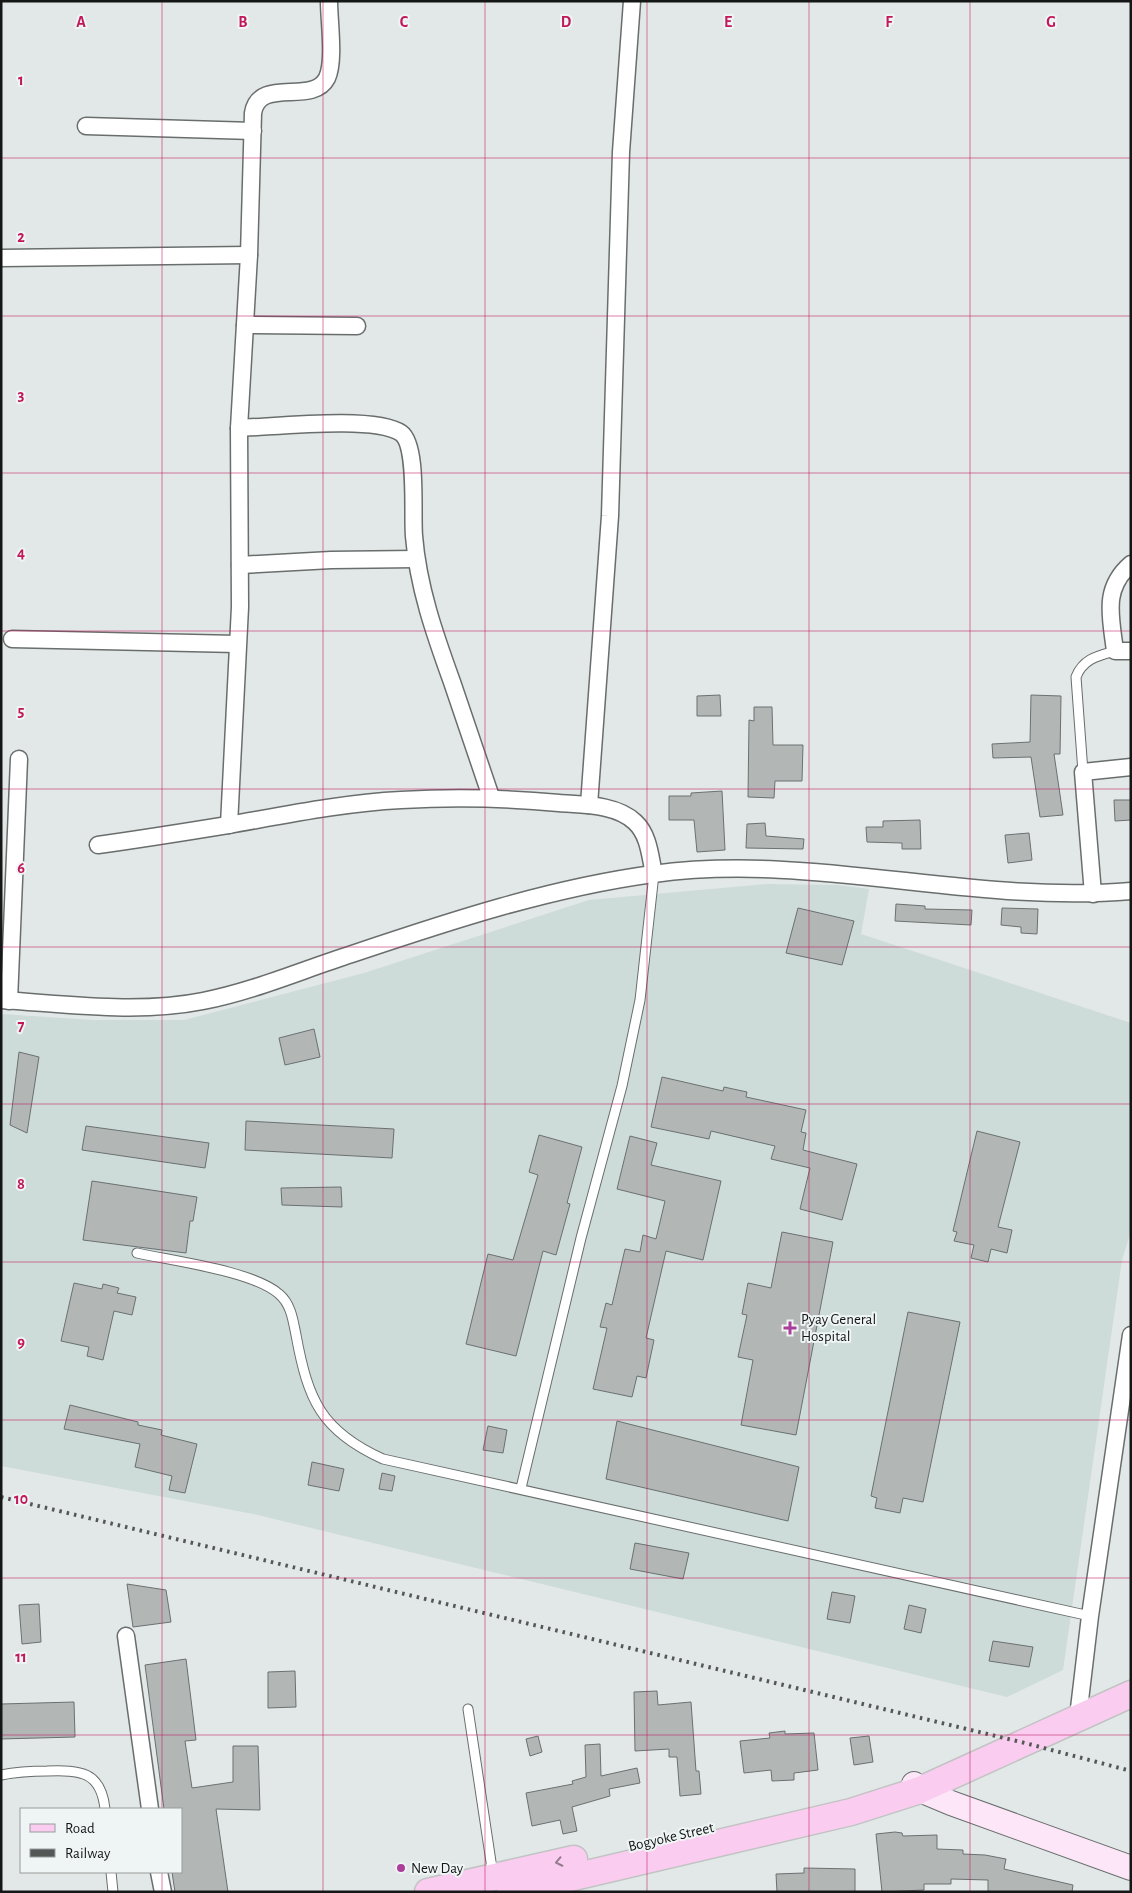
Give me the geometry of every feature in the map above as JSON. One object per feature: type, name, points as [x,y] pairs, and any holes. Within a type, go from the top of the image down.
[{"type":"main road","name":"Bogyoke Street","points":[[428,1892],[500,1884],[717,1835],[851,1812],[925,1785],[1025,1743],[1131,1694]]},
{"type":"street","points":[[229,825],[240,565],[239,428],[249,255],[254,108],[262,98],[272,94],[316,89],[325,81],[330,61],[329,1]]},
{"type":"street","points":[[589,806],[610,516],[621,152],[632,1]]},
{"type":"street","points":[[86,126],[253,131]]},
{"type":"street","points":[[1,258],[249,255]]},
{"type":"street","points":[[245,325],[357,326]]},
{"type":"street","points":[[239,428],[359,424],[394,429],[403,434],[407,440],[411,458],[416,559],[438,644],[491,797]]},
{"type":"street","points":[[240,565],[331,560],[416,559]]},
{"type":"street","points":[[1123,651],[1112,591],[1118,577],[1131,564]]},
{"type":"street","points":[[12,639],[237,644]]},
{"type":"street","points":[[18,759],[5,1000],[118,1006],[161,1006],[201,1002],[240,992],[446,923],[522,901],[654,874],[755,869],[804,870],[996,890],[1093,894],[1131,891]]},
{"type":"street","points":[[1093,894],[1083,772],[1131,767]]},
{"type":"street","points":[[98,845],[288,814],[390,801],[491,797],[611,809],[634,821],[643,831],[654,874]]},
{"type":"street","points":[[1078,1717],[1090,1616],[1131,1334]]},
{"type":"street","points":[[126,1636],[150,1808]]},
{"type":"street","points":[[925,1785],[1131,1868]]},
{"type":"street","points":[[159,1873],[162,1892]]},
{"type":"lane","points":[[1083,772],[1076,677],[1081,666],[1087,660],[1123,651]]},
{"type":"lane","points":[[521,1488],[580,1238],[622,1086],[640,1000],[654,874]]},
{"type":"lane","points":[[137,1253],[256,1281],[279,1293],[287,1302],[289,1308],[304,1376],[315,1404],[331,1426],[357,1447],[383,1459],[521,1488],[1090,1616]]},
{"type":"lane","points":[[468,1709],[500,1884]]},
{"type":"lane","points":[[1,1775],[74,1770],[86,1774],[102,1792],[105,1808]]},
{"type":"lane","points":[[111,1873],[113,1892]]},
{"type":"shaded area","points":[[766,884],[837,885],[869,889],[861,934],[1131,1023],[1131,1231],[1122,1260],[1063,1670],[1007,1697],[258,1515],[1,1466],[1,1014],[93,1020],[184,1020],[364,973],[589,900]]},
{"type":"building","points":[[720,695],[721,716],[697,716],[697,696]]},
{"type":"building","points":[[1031,695],[1061,696],[1060,754],[1054,754],[1063,815],[1040,817],[1031,757],[993,758],[992,744],[1030,742]]},
{"type":"building","points":[[754,707],[772,707],[773,745],[803,745],[802,781],[775,781],[774,798],[748,797],[749,720],[754,721]]},
{"type":"building","points":[[722,791],[725,850],[697,852],[694,820],[669,820],[669,796],[691,796],[691,793]]},
{"type":"building","points":[[1114,800],[1131,800],[1131,820],[1115,821]]},
{"type":"building","points":[[920,820],[921,849],[902,849],[902,843],[867,842],[866,827],[883,827],[883,821]]},
{"type":"building","points":[[765,823],[766,836],[804,839],[803,849],[746,848],[747,824]]},
{"type":"building","points":[[1029,833],[1032,860],[1008,863],[1005,835]]},
{"type":"building","points":[[896,904],[925,906],[925,909],[972,910],[971,925],[895,921]]},
{"type":"building","points":[[798,908],[854,921],[842,965],[786,953]]},
{"type":"building","points":[[1002,908],[1038,909],[1037,934],[1021,933],[1021,927],[1001,925]]},
{"type":"building","points":[[314,1029],[320,1057],[285,1065],[279,1038]]},
{"type":"building","points":[[19,1052],[39,1057],[27,1133],[10,1125]]},
{"type":"building","points":[[662,1077],[723,1091],[724,1087],[747,1092],[746,1097],[806,1110],[801,1132],[806,1133],[803,1150],[857,1164],[842,1220],[800,1209],[810,1168],[771,1159],[775,1146],[711,1131],[709,1139],[651,1127]]},
{"type":"building","points":[[246,1121],[394,1129],[392,1158],[245,1150]]},
{"type":"building","points":[[86,1126],[209,1143],[205,1168],[82,1150]]},
{"type":"building","points":[[977,1131],[1020,1142],[998,1227],[1012,1230],[1007,1253],[991,1249],[988,1262],[971,1258],[974,1245],[954,1241],[957,1232],[953,1231]]},
{"type":"building","points":[[539,1135],[582,1147],[567,1203],[570,1204],[556,1255],[543,1251],[516,1356],[466,1344],[488,1254],[513,1260],[538,1175],[529,1172]]},
{"type":"building","points":[[630,1136],[657,1143],[651,1165],[721,1181],[703,1260],[666,1251],[646,1338],[654,1340],[646,1378],[637,1376],[632,1397],[593,1389],[607,1328],[600,1327],[606,1303],[612,1305],[625,1249],[640,1252],[643,1235],[656,1239],[665,1201],[617,1189]]},
{"type":"building","points":[[92,1181],[197,1197],[193,1221],[190,1221],[186,1253],[83,1240]]},
{"type":"building","points":[[341,1187],[342,1207],[282,1205],[281,1188]]},
{"type":"building","points":[[782,1232],[833,1242],[796,1435],[741,1425],[753,1360],[738,1357],[747,1315],[742,1314],[748,1283],[771,1288]]},
{"type":"building","points":[[74,1283],[102,1289],[103,1284],[119,1288],[117,1293],[136,1297],[132,1315],[114,1311],[103,1360],[87,1356],[89,1347],[61,1341]]},
{"type":"building","points":[[908,1312],[960,1322],[923,1502],[903,1498],[900,1513],[875,1508],[877,1498],[871,1496]]},
{"type":"building","points":[[70,1405],[138,1422],[138,1425],[162,1430],[161,1435],[197,1444],[185,1493],[169,1490],[172,1476],[135,1467],[140,1444],[64,1429]]},
{"type":"building","points":[[617,1421],[799,1467],[788,1521],[606,1479]]},
{"type":"building","points":[[488,1426],[507,1430],[503,1453],[483,1450]]},
{"type":"building","points":[[312,1462],[344,1469],[339,1491],[308,1485]]},
{"type":"building","points":[[382,1473],[395,1476],[392,1491],[379,1489]]},
{"type":"building","points":[[635,1543],[689,1553],[683,1579],[630,1569]]},
{"type":"building","points":[[127,1584],[166,1590],[171,1622],[133,1627]]},
{"type":"building","points":[[832,1592],[855,1596],[850,1623],[827,1619]]},
{"type":"building","points":[[39,1604],[41,1642],[22,1644],[19,1605]]},
{"type":"building","points":[[909,1605],[926,1609],[921,1633],[904,1629]]},
{"type":"building","points":[[993,1641],[1033,1647],[1029,1667],[989,1661]]},
{"type":"building","points":[[186,1659],[196,1740],[185,1741],[192,1788],[233,1782],[233,1746],[258,1746],[260,1810],[216,1809],[228,1892],[175,1892],[172,1873],[182,1873],[182,1808],[164,1808],[145,1665]]},
{"type":"building","points":[[295,1671],[296,1707],[268,1708],[268,1672]]},
{"type":"building","points":[[657,1691],[658,1705],[691,1702],[696,1771],[699,1771],[701,1794],[680,1796],[677,1757],[669,1757],[669,1749],[635,1751],[634,1692]]},
{"type":"building","points":[[74,1702],[75,1737],[1,1739],[1,1704]]},
{"type":"building","points":[[785,1731],[785,1734],[814,1733],[818,1770],[794,1773],[794,1780],[772,1781],[771,1770],[744,1773],[740,1741],[770,1738],[769,1733]]},
{"type":"building","points":[[538,1736],[542,1752],[530,1756],[526,1739]]},
{"type":"building","points":[[869,1736],[873,1762],[854,1765],[850,1738]]},
{"type":"building","points":[[600,1744],[601,1776],[637,1768],[640,1783],[609,1789],[610,1796],[572,1807],[577,1831],[563,1834],[560,1820],[532,1826],[526,1793],[573,1784],[572,1781],[586,1777],[585,1745]]},
{"type":"building","points":[[902,1833],[903,1836],[937,1835],[937,1849],[963,1850],[963,1854],[985,1855],[1006,1859],[1004,1869],[1073,1885],[1072,1892],[988,1892],[988,1880],[951,1879],[951,1884],[924,1884],[924,1890],[882,1892],[876,1834]]},
{"type":"building","points":[[804,1868],[855,1869],[855,1892],[777,1892],[776,1874],[804,1873]]},
{"type":"railway","points":[[1,1497],[1025,1743],[1131,1771]]},
{"type":"place","name":"Pyay General Hospital","points":[[790,1328]]},
{"type":"place","name":"New Day","points":[[401,1868]]}]
